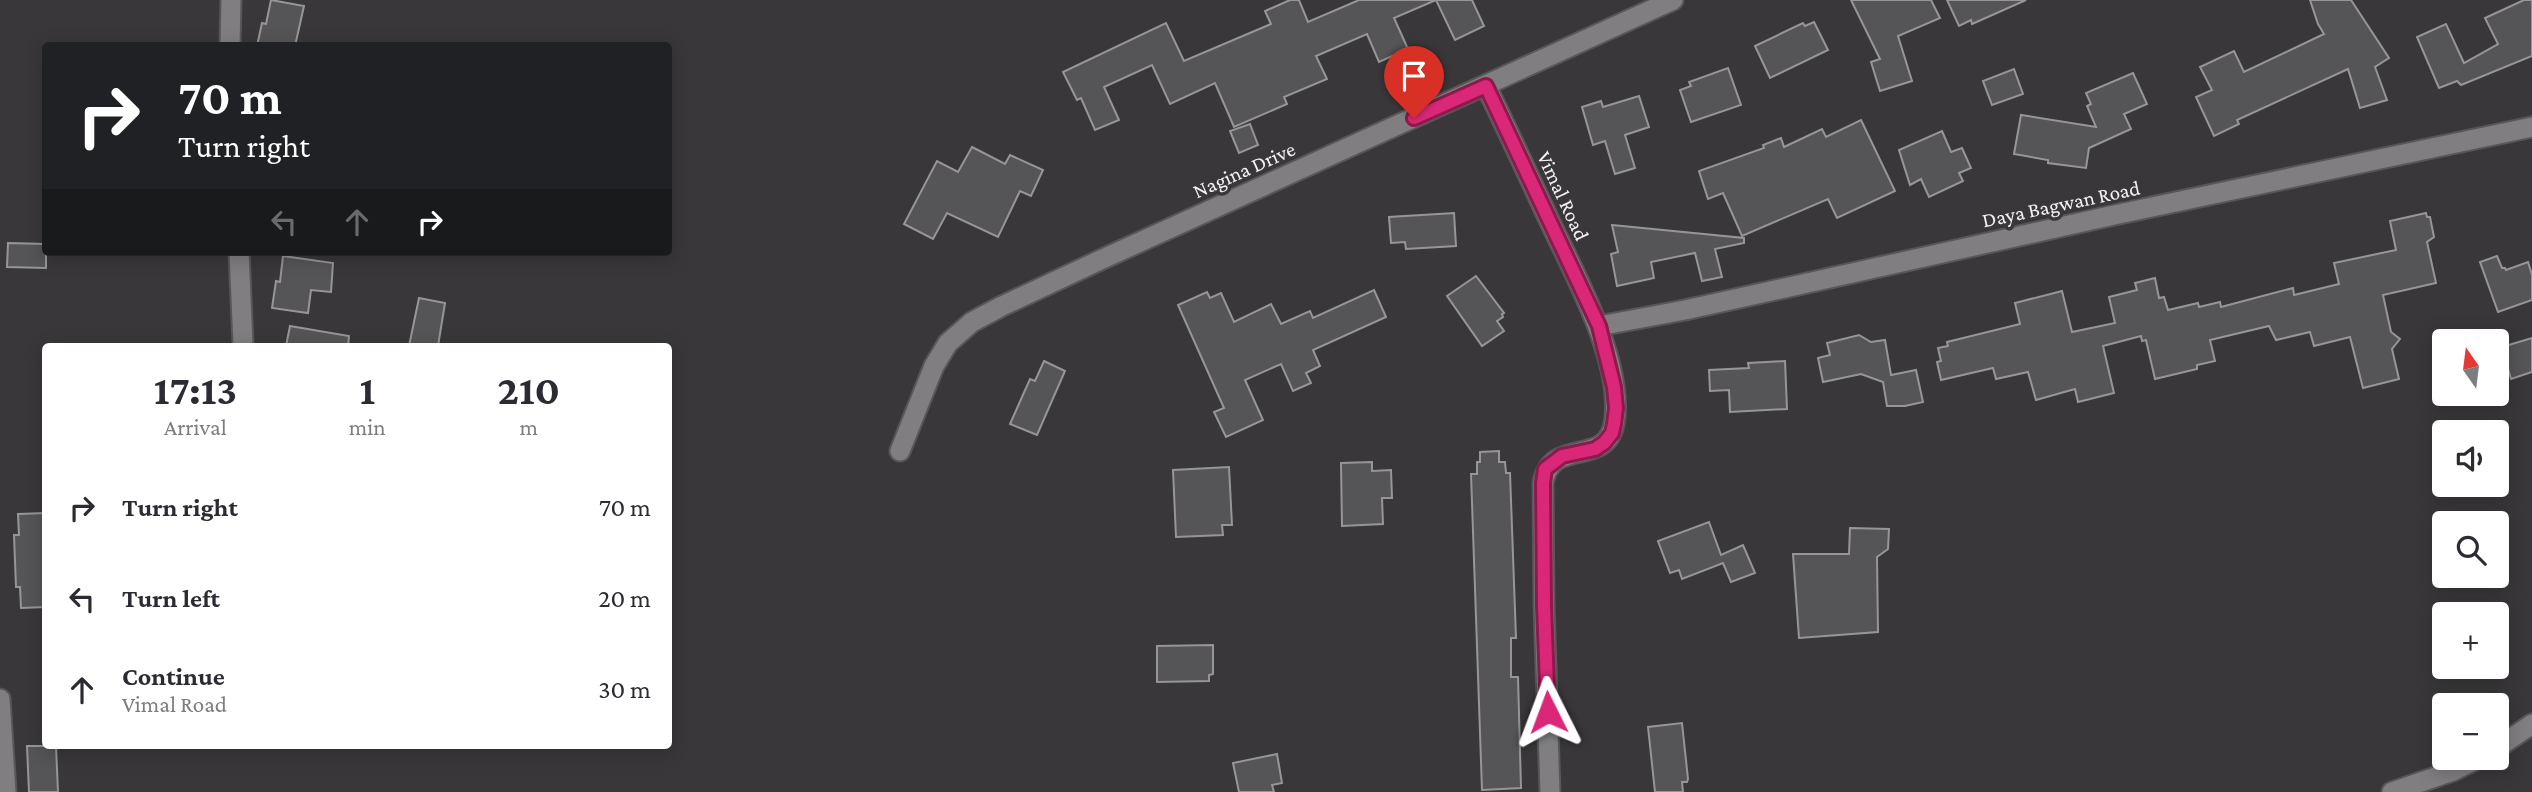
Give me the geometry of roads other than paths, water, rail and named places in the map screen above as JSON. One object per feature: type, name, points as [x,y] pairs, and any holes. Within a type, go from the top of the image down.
[{"type":"street","points":[[230,0],[230,42]]},
{"type":"street","name":"Nagina Drive","points":[[900,450],[933,366],[948,343],[972,322],[1171,228],[1673,0]]},
{"type":"street","name":"Vimal Road","points":[[1486,86],[1599,326],[1616,408],[1612,433],[1604,443],[1595,449],[1562,456],[1545,469],[1544,605],[1550,792]]},
{"type":"street","name":"Daya Bagwan Road","points":[[1599,326],[1698,308],[2113,215],[2532,127]]},
{"type":"street","points":[[239,256],[243,343]]},
{"type":"street","points":[[0,699],[6,792]]},
{"type":"street","points":[[2509,740],[2532,724]]},
{"type":"street","points":[[2392,792],[2455,770]]}]
